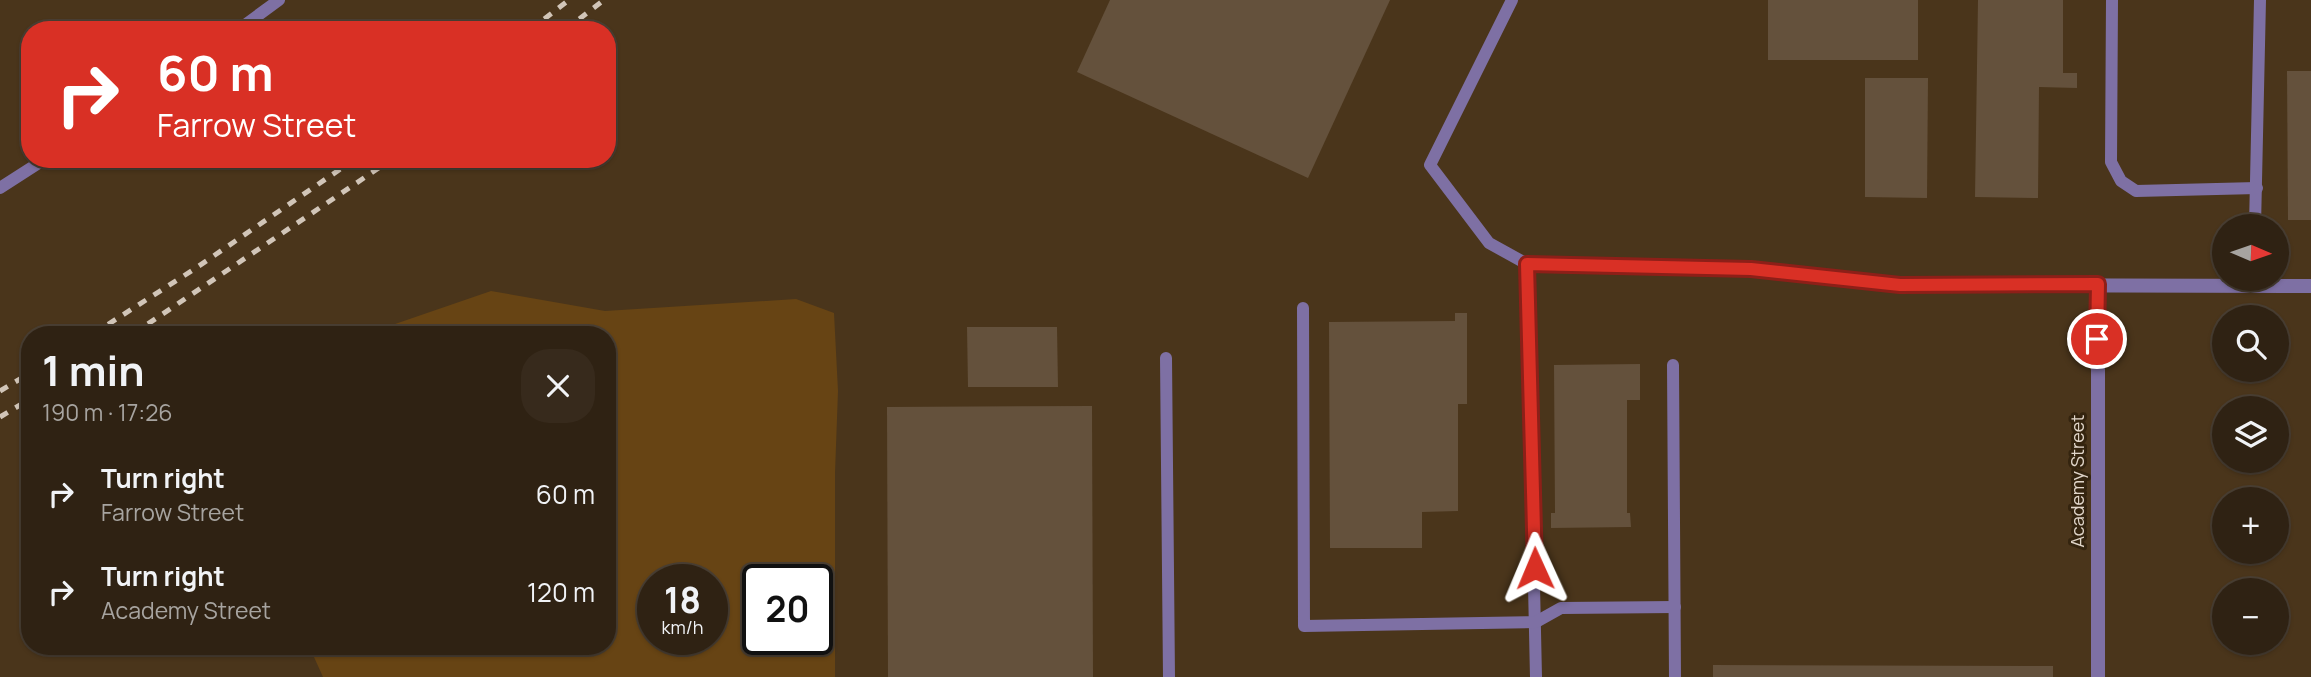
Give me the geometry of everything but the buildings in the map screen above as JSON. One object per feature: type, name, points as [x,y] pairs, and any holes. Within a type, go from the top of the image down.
[{"type":"street","points":[[1527,264],[1751,269],[1900,285],[2212,283]]},
{"type":"street","name":"Academy Street","points":[[2098,284],[2098,677]]},
{"type":"street","points":[[2289,284],[2311,286]]},
{"type":"lane","points":[[250,21],[279,0]]},
{"type":"lane","points":[[1512,0],[1430,165],[1489,243],[1527,264],[1536,677]]},
{"type":"lane","points":[[2112,0],[2111,162],[2121,181],[2136,191],[2257,188]]},
{"type":"lane","points":[[2256,214],[2260,0]]},
{"type":"lane","points":[[0,188],[31,168]]},
{"type":"lane","points":[[1303,308],[1304,626],[1536,622],[1561,608],[1675,607]]},
{"type":"lane","points":[[1166,358],[1168,677]]},
{"type":"lane","points":[[1673,365],[1675,677]]},
{"type":"shaded area","points":[[0,0],[2311,0],[2311,677],[0,677]]},
{"type":"shaded area","points":[[491,291],[605,311],[796,299],[834,313],[838,391],[835,473],[835,677],[323,677],[313,655],[616,655],[616,326],[389,326]]},
{"type":"railway","points":[[542,21],[569,0]]},
{"type":"railway","points":[[577,21],[604,0]]},
{"type":"railway","points":[[105,326],[342,168]]},
{"type":"railway","points":[[145,326],[379,168]]},
{"type":"railway","points":[[0,391],[21,378]]},
{"type":"railway","points":[[0,417],[21,404]]},
{"type":"route","points":[[1535,568],[1527,264],[1751,269],[1900,285],[2098,284],[2097,339]]}]
